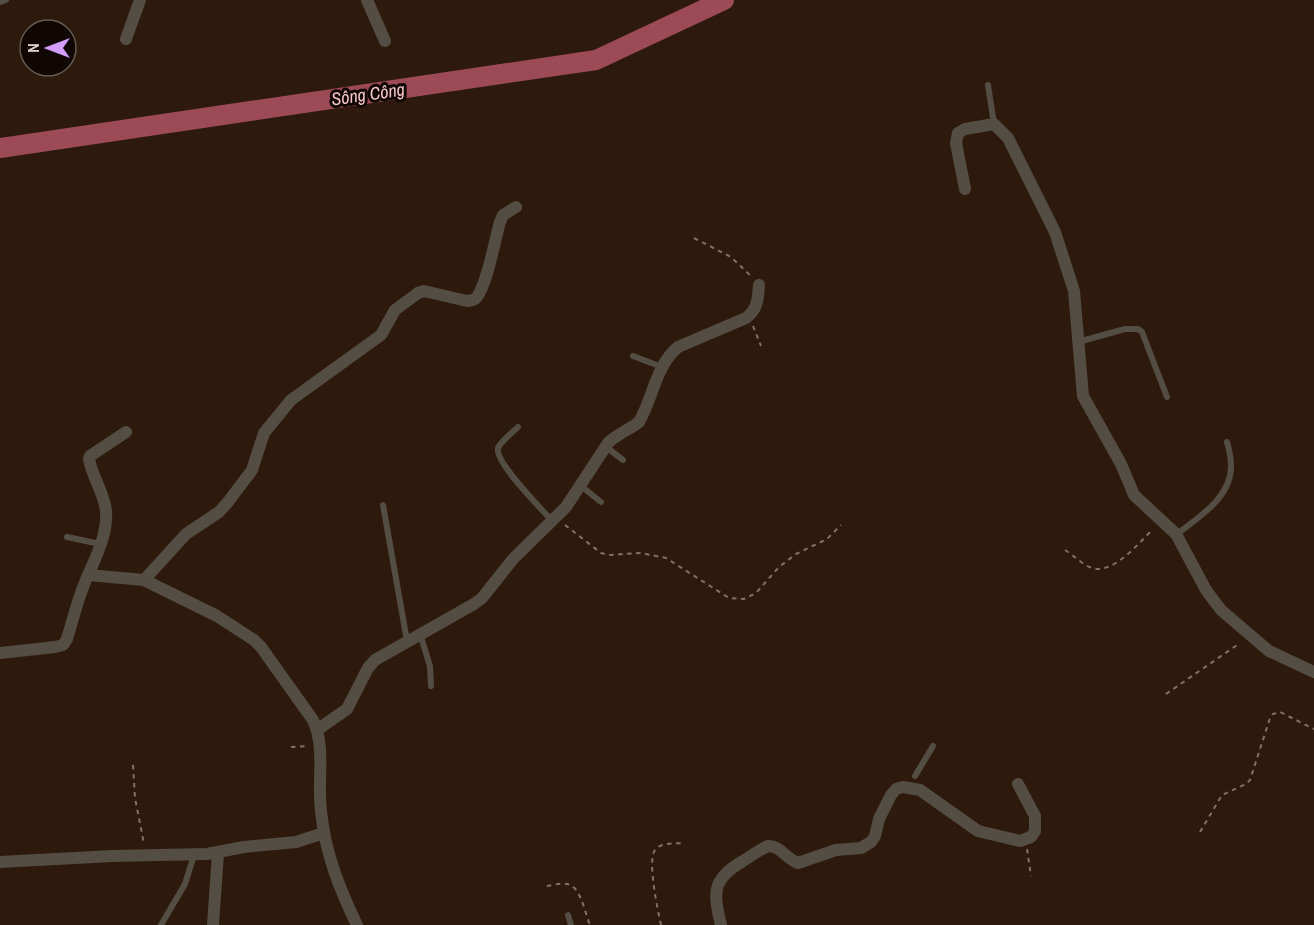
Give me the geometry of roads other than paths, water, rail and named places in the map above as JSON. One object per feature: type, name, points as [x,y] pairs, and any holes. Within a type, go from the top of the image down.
[{"type":"street","points":[[126,39],[140,0]]},
{"type":"street","points":[[367,0],[384,41]]},
{"type":"street","points":[[965,189],[956,143],[958,133],[965,129],[994,124],[1008,138],[1055,232],[1072,279],[1082,389],[1089,408],[1118,457],[1134,495],[1176,534],[1212,600],[1269,651],[1314,672]]},
{"type":"street","points":[[144,580],[186,534],[219,512],[228,502],[252,470],[264,433],[283,408],[301,391],[381,335],[395,310],[424,291],[467,301],[477,296],[488,269],[503,215],[516,207]]},
{"type":"street","points":[[317,730],[347,709],[368,668],[375,660],[482,598],[513,559],[573,499],[614,437],[639,422],[662,367],[670,354],[678,347],[753,313],[757,305],[759,285]]},
{"type":"street","points":[[0,653],[55,647],[63,645],[67,639],[88,574],[101,544],[106,514],[104,499],[89,459],[90,456],[126,432]]},
{"type":"street","points":[[88,574],[144,580],[217,616],[255,640],[317,730],[320,746],[320,798],[324,833],[335,878],[357,925]]},
{"type":"street","points":[[721,925],[715,894],[717,885],[728,870],[768,846],[778,848],[791,861],[798,863],[836,850],[861,848],[872,842],[879,819],[891,795],[896,789],[913,782],[920,790],[978,831],[1020,841],[1026,840],[1035,831],[1035,816],[1018,784]]},
{"type":"street","points":[[0,862],[218,853],[244,847],[296,842],[324,833]]},
{"type":"street","points":[[213,925],[218,853]]},
{"type":"lane","points":[[0,2],[6,0]]},
{"type":"lane","points":[[988,85],[994,124]]},
{"type":"lane","points":[[1078,342],[1125,329],[1138,329],[1142,332],[1167,397]]},
{"type":"lane","points":[[633,356],[662,367]]},
{"type":"lane","points":[[518,427],[499,446],[498,455],[505,467],[554,519]]},
{"type":"lane","points":[[1176,534],[1211,506],[1226,487],[1232,464],[1227,442]]},
{"type":"lane","points":[[606,447],[623,460]]},
{"type":"lane","points":[[581,486],[601,502]]},
{"type":"lane","points":[[383,506],[407,641]]},
{"type":"lane","points":[[67,537],[101,544]]},
{"type":"lane","points":[[420,634],[430,666],[431,686]]},
{"type":"lane","points":[[913,782],[933,746]]},
{"type":"lane","points":[[161,925],[185,884],[194,855]]},
{"type":"lane","points":[[568,915],[571,925]]},
{"type":"waterway","name":"Sông Công","points":[[0,148],[596,60],[724,0]]}]
